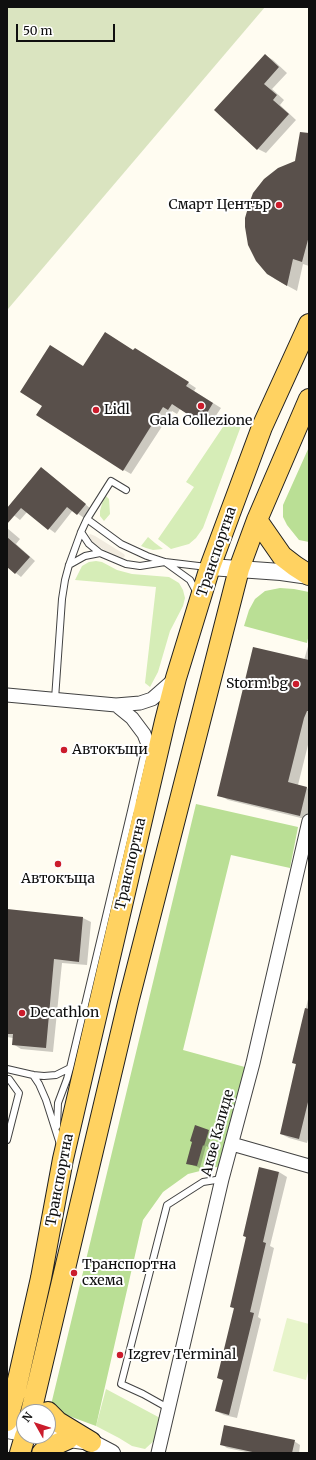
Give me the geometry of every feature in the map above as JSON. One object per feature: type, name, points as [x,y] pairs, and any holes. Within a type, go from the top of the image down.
[{"type":"main road","name":"Транспортна","points":[[22,1400],[41,1278],[63,1159],[147,796],[176,678],[210,567],[262,427],[309,324]]},
{"type":"main road","name":"Транспортна","points":[[7,1421],[22,1400],[128,1003],[239,569],[257,520],[309,399]]},
{"type":"main road","points":[[257,520],[282,556],[309,575]]},
{"type":"main road","points":[[56,1420],[91,1442]]},
{"type":"main road","points":[[42,1453],[68,1439]]},
{"type":"street","points":[[210,567],[309,575]]},
{"type":"street","points":[[7,695],[116,705],[140,703],[152,699],[176,678]]},
{"type":"street","points":[[116,705],[132,718],[144,734],[155,763]]},
{"type":"street","name":"Акве Калиде","points":[[158,1453],[222,1179],[253,1063],[309,821]]},
{"type":"street","points":[[232,1144],[309,1166]]},
{"type":"street","points":[[56,1437],[91,1442],[112,1453]]},
{"type":"lane","points":[[55,699],[62,599],[69,564],[87,519],[111,481],[126,490]]},
{"type":"lane","points":[[87,519],[121,544],[134,551],[165,562],[210,567]]},
{"type":"lane","points":[[81,532],[89,544],[100,553],[126,564],[140,566],[165,562],[190,580],[200,598]]},
{"type":"lane","points":[[69,564],[85,556],[100,553]]},
{"type":"lane","points":[[57,1132],[58,1103],[70,1068],[131,811],[144,755],[144,734]]},
{"type":"lane","points":[[131,811],[147,796]]},
{"type":"lane","points":[[7,1069],[33,1075],[56,1075],[70,1068]]},
{"type":"lane","points":[[33,1075],[42,1090],[57,1132],[63,1159]]},
{"type":"lane","points":[[7,1079],[9,1079],[19,1093],[7,1140]]},
{"type":"lane","points":[[168,1408],[121,1384],[167,1205],[203,1182],[222,1179]]},
{"type":"green space","points":[[7,7],[265,7],[8,309],[7,308]]},
{"type":"green space","points":[[231,415],[239,421],[241,426],[203,528],[196,538],[189,544],[171,549],[158,539],[194,487],[186,482]]},
{"type":"green space","points":[[309,447],[309,542],[299,540],[287,525],[283,517],[283,505]]},
{"type":"green space","points":[[106,496],[109,499],[110,514],[104,521],[100,516],[100,511],[103,500]]},
{"type":"green space","points":[[148,537],[163,549],[153,550],[141,546]]},
{"type":"green space","points":[[89,562],[102,562],[117,570],[132,574],[169,577],[179,583],[183,590],[185,598],[183,606],[170,631],[158,672],[150,687],[145,683],[156,587],[75,580],[82,566]]},
{"type":"green space","points":[[280,588],[309,592],[309,634],[307,643],[244,626],[249,610],[255,599],[265,591]]},
{"type":"green space","points":[[196,804],[298,827],[290,868],[231,855],[183,1050],[252,1069],[228,1170],[216,1167],[188,1174],[163,1192],[143,1220],[96,1426],[56,1411],[56,1404],[51,1404]]},
{"type":"green space","points":[[287,1318],[309,1324],[309,1367],[306,1380],[273,1371]]},
{"type":"green space","points":[[106,1389],[162,1419],[158,1437],[145,1449],[132,1446],[96,1426]]},
{"type":"shaded area","points":[[90,534],[125,556],[123,558],[117,557],[104,550],[92,542],[89,535]]},
{"type":"building","points":[[265,54],[279,67],[264,84],[277,95],[273,100],[289,114],[257,150],[214,110]]},
{"type":"building","name":"Смарт Център","points":[[300,132],[309,133],[309,236],[302,262],[293,259],[287,286],[267,274],[256,261],[248,245],[245,218],[253,193],[264,179],[278,168],[295,161]]},
{"type":"building","name":"Lidl","points":[[105,332],[133,350],[135,348],[189,382],[186,386],[213,403],[201,423],[172,404],[168,410],[163,407],[123,471],[36,415],[42,406],[20,392],[50,345],[83,366]]},
{"type":"building","points":[[41,467],[86,504],[77,515],[67,507],[48,530],[21,508],[7,524],[7,508]]},
{"type":"building","points":[[7,537],[30,557],[15,574],[7,567]]},
{"type":"building","points":[[253,647],[309,660],[309,711],[307,711],[304,718],[288,782],[307,787],[300,816],[217,796]]},
{"type":"building","points":[[7,909],[83,917],[79,962],[54,959],[46,1048],[12,1045],[13,1034],[7,1034]]},
{"type":"building","points":[[305,1008],[309,1009],[309,1098],[299,1139],[280,1134],[296,1064],[292,1063]]},
{"type":"building","points":[[195,1125],[209,1130],[197,1166],[186,1164],[192,1142],[190,1141]]},
{"type":"building","points":[[259,1167],[279,1172],[263,1242],[266,1243],[250,1312],[254,1313],[229,1415],[215,1411],[223,1380],[217,1378],[234,1308],[230,1307],[246,1237],[243,1236]]},
{"type":"building","points":[[224,1425],[295,1440],[292,1453],[257,1453],[220,1445]]},
{"type":"place","name":"Смарт Център","points":[[279,205]]},
{"type":"place","name":"Gala Collezione","points":[[201,406]]},
{"type":"place","name":"Lidl","points":[[96,410]]},
{"type":"place","name":"Storm.bg","points":[[296,684]]},
{"type":"place","name":"Автокъщи","points":[[64,750]]},
{"type":"place","name":"Автокъща","points":[[58,864]]},
{"type":"place","name":"Decathlon","points":[[22,1013]]},
{"type":"place","name":"Транспортна схема","points":[[74,1273]]},
{"type":"place","name":"Izgrev Terminal","points":[[120,1355]]}]
